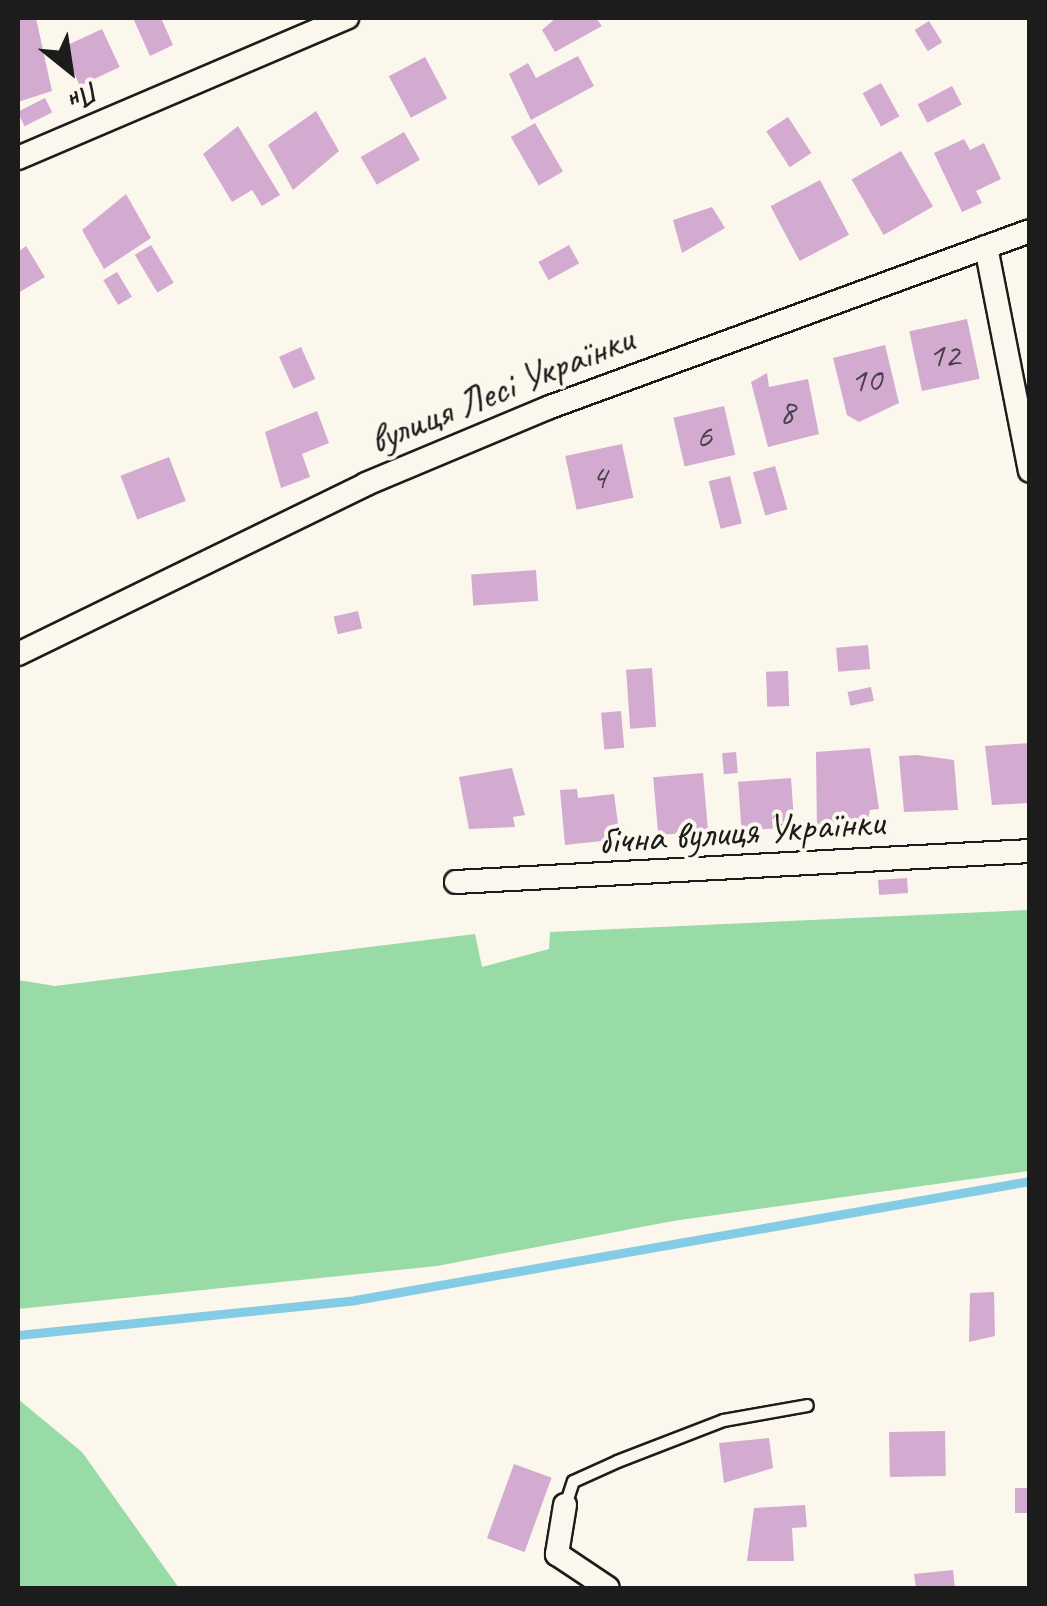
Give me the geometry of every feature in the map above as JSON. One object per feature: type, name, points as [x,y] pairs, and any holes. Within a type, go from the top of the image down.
[{"type":"street","points":[[18,158],[347,18]]},
{"type":"street","name":"вулиця Лесі Українки","points":[[18,654],[366,484],[1030,232]]},
{"type":"street","points":[[986,246],[1030,471]]},
{"type":"street","name":"бічна вулиця Українки","points":[[456,882],[1030,851]]},
{"type":"street","points":[[565,1505],[556,1554],[608,1588]]},
{"type":"lane","points":[[565,1505],[573,1482],[617,1461],[723,1420],[807,1405]]},
{"type":"green space","points":[[1029,910],[1029,1171],[673,1221],[437,1266],[18,1309],[18,980],[55,986],[475,934],[482,967],[549,949],[550,932]]},
{"type":"green space","points":[[18,1399],[82,1452],[179,1588],[18,1588]]},
{"type":"building","points":[[18,18],[36,18],[52,91],[18,102]]},
{"type":"building","points":[[133,18],[161,18],[173,45],[150,56]]},
{"type":"building","points":[[556,18],[596,18],[602,26],[555,52],[542,30]]},
{"type":"building","points":[[929,21],[942,42],[928,51],[915,30]]},
{"type":"building","points":[[102,29],[120,67],[80,86],[62,48]]},
{"type":"building","points":[[578,56],[594,86],[531,120],[509,74],[528,63],[536,78]]},
{"type":"building","points":[[425,57],[447,98],[411,118],[389,76]]},
{"type":"building","points":[[881,83],[899,116],[881,126],[863,93]]},
{"type":"building","points":[[952,86],[962,105],[927,123],[918,104]]},
{"type":"building","points":[[45,98],[52,112],[25,126],[18,112]]},
{"type":"building","points":[[316,111],[339,151],[293,190],[268,145]]},
{"type":"building","points":[[788,117],[811,153],[790,167],[766,131]]},
{"type":"building","points":[[535,123],[563,171],[539,185],[511,137]]},
{"type":"building","points":[[238,126],[280,195],[262,206],[252,190],[232,202],[203,154]]},
{"type":"building","points":[[404,132],[420,160],[377,185],[361,157]]},
{"type":"building","points":[[964,139],[970,150],[984,143],[1001,179],[976,191],[982,203],[962,212],[934,153]]},
{"type":"building","points":[[901,151],[933,206],[884,235],[852,180]]},
{"type":"building","points":[[820,180],[849,235],[800,261],[771,206]]},
{"type":"building","points":[[126,194],[151,238],[104,269],[82,230]]},
{"type":"building","points":[[712,207],[725,228],[682,253],[673,220]]},
{"type":"building","points":[[151,245],[174,283],[157,293],[135,255]]},
{"type":"building","points":[[569,245],[579,263],[549,280],[538,262]]},
{"type":"building","points":[[26,246],[45,277],[18,293],[18,252]]},
{"type":"building","points":[[117,272],[132,297],[118,305],[103,280]]},
{"type":"building","points":[[967,319],[980,379],[922,391],[909,331]]},
{"type":"building","points":[[885,345],[899,403],[859,422],[847,415],[833,358]]},
{"type":"building","points":[[301,347],[315,379],[293,389],[279,357]]},
{"type":"building","points":[[767,373],[769,387],[808,379],[819,434],[768,447],[751,382]]},
{"type":"building","points":[[724,406],[735,455],[685,466],[673,418]]},
{"type":"building","points":[[317,411],[329,443],[302,454],[310,477],[281,488],[265,432]]},
{"type":"building","points":[[622,444],[633,498],[577,510],[565,456]]},
{"type":"building","points":[[169,457],[186,501],[137,520],[120,476]]},
{"type":"building","points":[[775,466],[787,509],[765,516],[753,472]]},
{"type":"building","points":[[730,476],[742,524],[721,529],[709,481]]},
{"type":"building","points":[[536,570],[538,601],[473,605],[471,575]]},
{"type":"building","points":[[358,611],[362,629],[338,634],[334,617]]},
{"type":"building","points":[[868,645],[870,669],[838,672],[836,648]]},
{"type":"building","points":[[652,668],[656,727],[630,729],[626,670]]},
{"type":"building","points":[[788,671],[789,706],[767,707],[766,672]]},
{"type":"building","points":[[871,687],[874,701],[850,706],[848,692]]},
{"type":"building","points":[[621,711],[624,748],[604,750],[601,713]]},
{"type":"building","points":[[1030,743],[1030,803],[992,805],[985,746]]},
{"type":"building","points":[[870,748],[879,809],[870,810],[866,829],[817,833],[816,752]]},
{"type":"building","points":[[736,752],[738,773],[724,774],[722,753]]},
{"type":"building","points":[[899,756],[954,760],[958,810],[904,812]]},
{"type":"building","points":[[512,768],[525,815],[513,817],[515,827],[469,829],[459,777]]},
{"type":"building","points":[[703,773],[708,831],[658,835],[653,777]]},
{"type":"building","points":[[791,778],[794,827],[742,831],[738,782]]},
{"type":"building","points":[[577,789],[578,798],[614,794],[620,839],[565,845],[560,790]]},
{"type":"building","points":[[907,878],[908,893],[879,895],[878,880]]},
{"type":"building","points":[[994,1292],[995,1336],[969,1342],[970,1293]]},
{"type":"building","points":[[945,1431],[946,1476],[890,1477],[889,1432]]},
{"type":"building","points":[[769,1438],[773,1468],[724,1483],[719,1443]]},
{"type":"building","points":[[514,1464],[552,1478],[525,1552],[487,1538]]},
{"type":"building","points":[[1015,1488],[1030,1488],[1030,1513],[1015,1513]]},
{"type":"building","points":[[805,1505],[807,1527],[792,1528],[794,1561],[747,1561],[754,1508]]},
{"type":"building","points":[[953,1570],[955,1588],[916,1588],[914,1574]]},
{"type":"waterway","points":[[18,1335],[355,1300],[1030,1181]]}]
